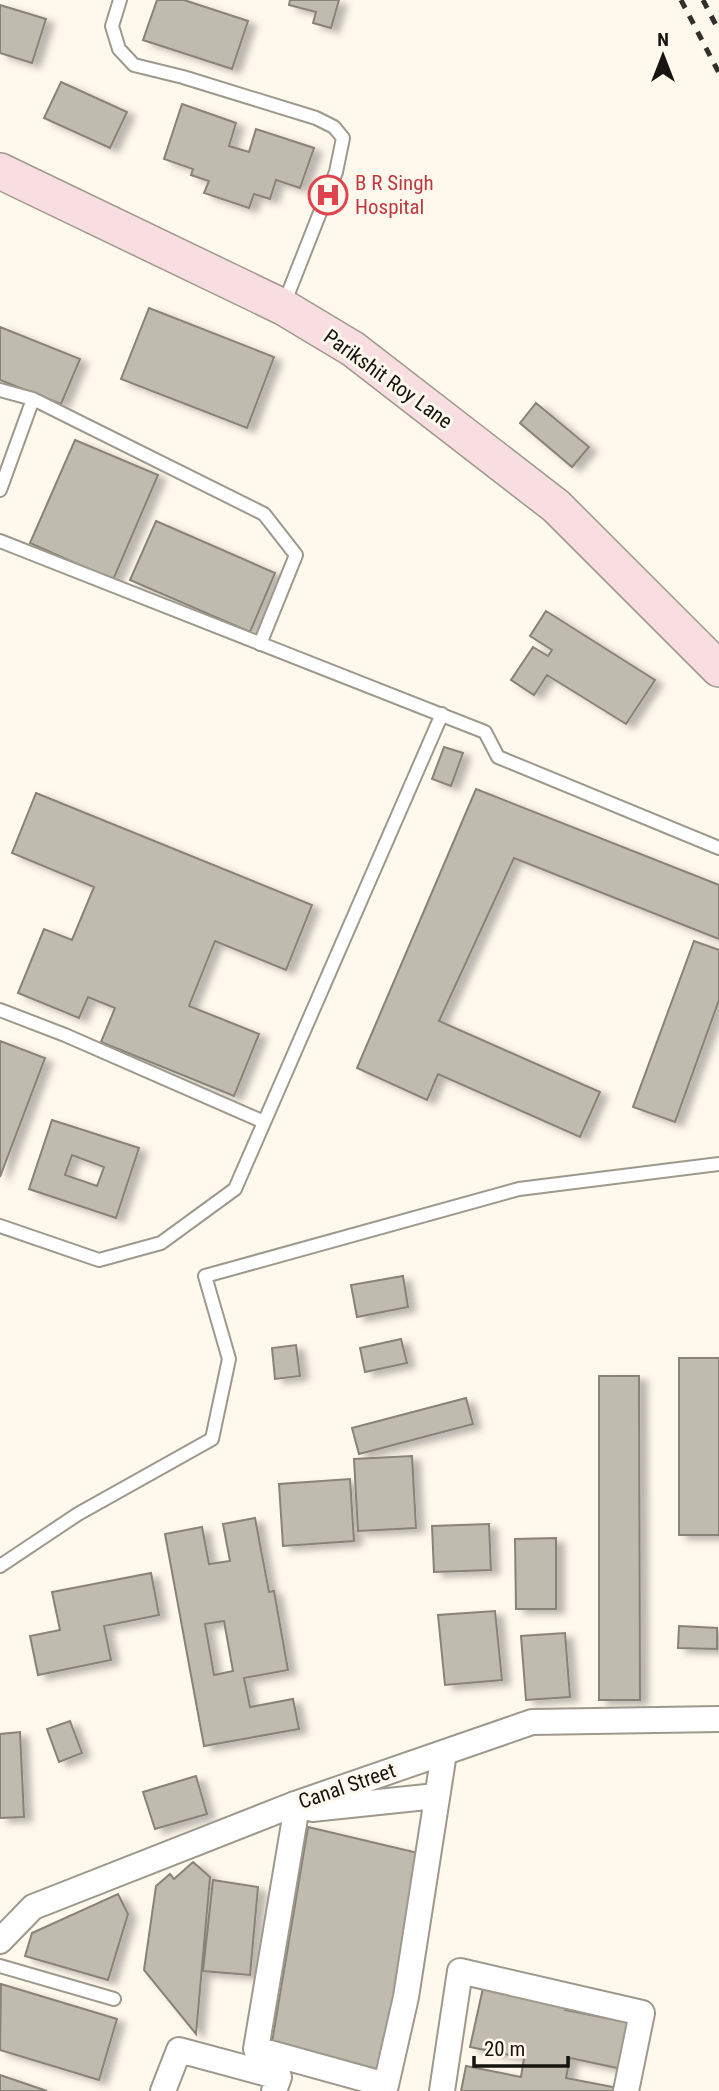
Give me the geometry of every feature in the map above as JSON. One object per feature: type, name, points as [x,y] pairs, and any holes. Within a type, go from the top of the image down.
[{"type":"main road","name":"Parikshit Roy Lane","points":[[0,171],[283,307],[353,349],[556,506],[719,669]]},
{"type":"street","name":"Canal Street","points":[[0,1941],[33,1907],[532,1722],[719,1719]]},
{"type":"street","points":[[436,1796],[296,1808],[256,2049],[386,2085],[405,1997],[444,1753]]},
{"type":"street","points":[[442,2091],[460,1970],[642,2013],[626,2091]]},
{"type":"street","points":[[163,2091],[179,2050],[279,2077],[274,2091]]},
{"type":"lane","points":[[120,0],[112,26],[120,49],[134,65],[183,77],[316,118],[334,127],[343,138],[336,172],[283,307]]},
{"type":"lane","points":[[0,390],[33,399],[264,514],[296,555],[260,644]]},
{"type":"lane","points":[[0,490],[33,399]]},
{"type":"lane","points":[[0,541],[485,732],[498,757],[719,848]]},
{"type":"lane","points":[[0,1226],[99,1260],[161,1243],[234,1189],[442,715]]},
{"type":"lane","points":[[0,1010],[65,1035],[264,1122]]},
{"type":"lane","points":[[0,1566],[78,1514],[212,1438],[229,1359],[205,1276],[519,1189],[719,1164]]},
{"type":"lane","points":[[0,1966],[114,1999]]},
{"type":"building","points":[[157,0],[184,0],[248,21],[232,69],[143,40]]},
{"type":"building","points":[[290,0],[339,0],[331,28],[313,23],[316,12],[289,5]]},
{"type":"building","points":[[0,5],[46,19],[32,63],[0,53]]},
{"type":"building","points":[[61,82],[127,112],[110,148],[44,118]]},
{"type":"building","points":[[182,104],[236,123],[229,146],[249,152],[256,129],[314,148],[300,188],[276,180],[270,199],[254,194],[249,208],[204,193],[209,181],[191,175],[193,169],[164,159]]},
{"type":"building","points":[[149,308],[274,357],[247,428],[121,379]]},
{"type":"building","points":[[0,327],[80,359],[61,404],[0,380]]},
{"type":"building","points":[[536,403],[589,447],[572,467],[520,423]]},
{"type":"building","points":[[75,440],[158,475],[113,580],[30,543]]},
{"type":"building","points":[[156,521],[275,573],[250,632],[130,580]]},
{"type":"building","points":[[546,611],[655,680],[626,724],[547,675],[534,695],[511,680],[533,647],[548,656],[552,650],[530,636]]},
{"type":"building","points":[[444,747],[463,753],[451,786],[432,779]]},
{"type":"building","points":[[476,789],[719,885],[719,939],[514,858],[439,1021],[600,1092],[580,1137],[438,1074],[427,1100],[357,1068]]},
{"type":"building","points":[[36,793],[312,905],[286,970],[215,941],[189,1006],[259,1034],[234,1096],[101,1042],[115,1008],[88,997],[79,1018],[18,993],[44,929],[72,940],[94,887],[12,853]]},
{"type":"building","points":[[694,941],[719,950],[719,1000],[675,1122],[633,1107]]},
{"type":"building","points":[[0,1041],[45,1058],[0,1177]]},
{"type":"building","points":[[52,1120],[139,1148],[116,1218],[29,1189]],"holes":[[[72,1155],[104,1167],[97,1186],[65,1175]]]},
{"type":"building","points":[[403,1276],[408,1307],[357,1317],[351,1285]]},
{"type":"building","points":[[401,1339],[407,1363],[365,1372],[360,1348]]},
{"type":"building","points":[[296,1345],[300,1376],[275,1379],[272,1348]]},
{"type":"building","points":[[679,1358],[719,1358],[719,1535],[679,1535]]},
{"type":"building","points":[[599,1376],[639,1376],[640,1700],[599,1700]]},
{"type":"building","points":[[466,1398],[473,1424],[359,1454],[352,1428]]},
{"type":"building","points":[[412,1456],[416,1528],[358,1531],[354,1459]]},
{"type":"building","points":[[350,1479],[354,1541],[283,1546],[279,1484]]},
{"type":"building","points":[[255,1518],[269,1592],[274,1591],[288,1670],[244,1678],[250,1707],[293,1699],[299,1729],[204,1746],[165,1534],[202,1527],[209,1564],[230,1561],[223,1524]],"holes":[[[224,1621],[233,1671],[214,1675],[205,1624]]]},
{"type":"building","points":[[489,1524],[491,1570],[434,1572],[432,1526]]},
{"type":"building","points":[[556,1538],[556,1609],[516,1609],[515,1539]]},
{"type":"building","points":[[151,1573],[159,1615],[104,1626],[111,1660],[38,1675],[30,1636],[60,1630],[52,1592]]},
{"type":"building","points":[[495,1611],[502,1680],[445,1685],[438,1615]]},
{"type":"building","points":[[679,1626],[717,1628],[717,1649],[678,1648]]},
{"type":"building","points":[[565,1633],[570,1697],[526,1700],[521,1636]]},
{"type":"building","points":[[70,1721],[82,1753],[59,1762],[47,1729]]},
{"type":"building","points":[[20,1732],[24,1817],[0,1818],[0,1734]]},
{"type":"building","points":[[196,1776],[207,1814],[155,1829],[143,1792]]},
{"type":"building","points":[[308,1827],[418,1853],[384,2071],[271,2048]]},
{"type":"building","points":[[193,1862],[210,1877],[196,2034],[144,1970],[156,1886],[170,1874],[174,1879]]},
{"type":"building","points":[[213,1880],[258,1887],[250,1975],[203,1971]]},
{"type":"building","points":[[118,1894],[128,1914],[108,1980],[25,1956],[32,1933]]},
{"type":"building","points":[[1,1984],[117,2019],[99,2080],[0,2050]]},
{"type":"building","points":[[483,1988],[566,2005],[565,2010],[631,2023],[622,2069],[570,2058],[566,2078],[618,2088],[617,2091],[461,2091],[466,2066],[521,2077],[524,2058],[470,2047]]},
{"type":"building","points":[[0,2075],[47,2091],[0,2091]]},
{"type":"railway","points":[[681,0],[719,73]]},
{"type":"railway","points":[[703,0],[719,31]]},
{"type":"place","name":"B R Singh Hospital","points":[[328,195]]}]
